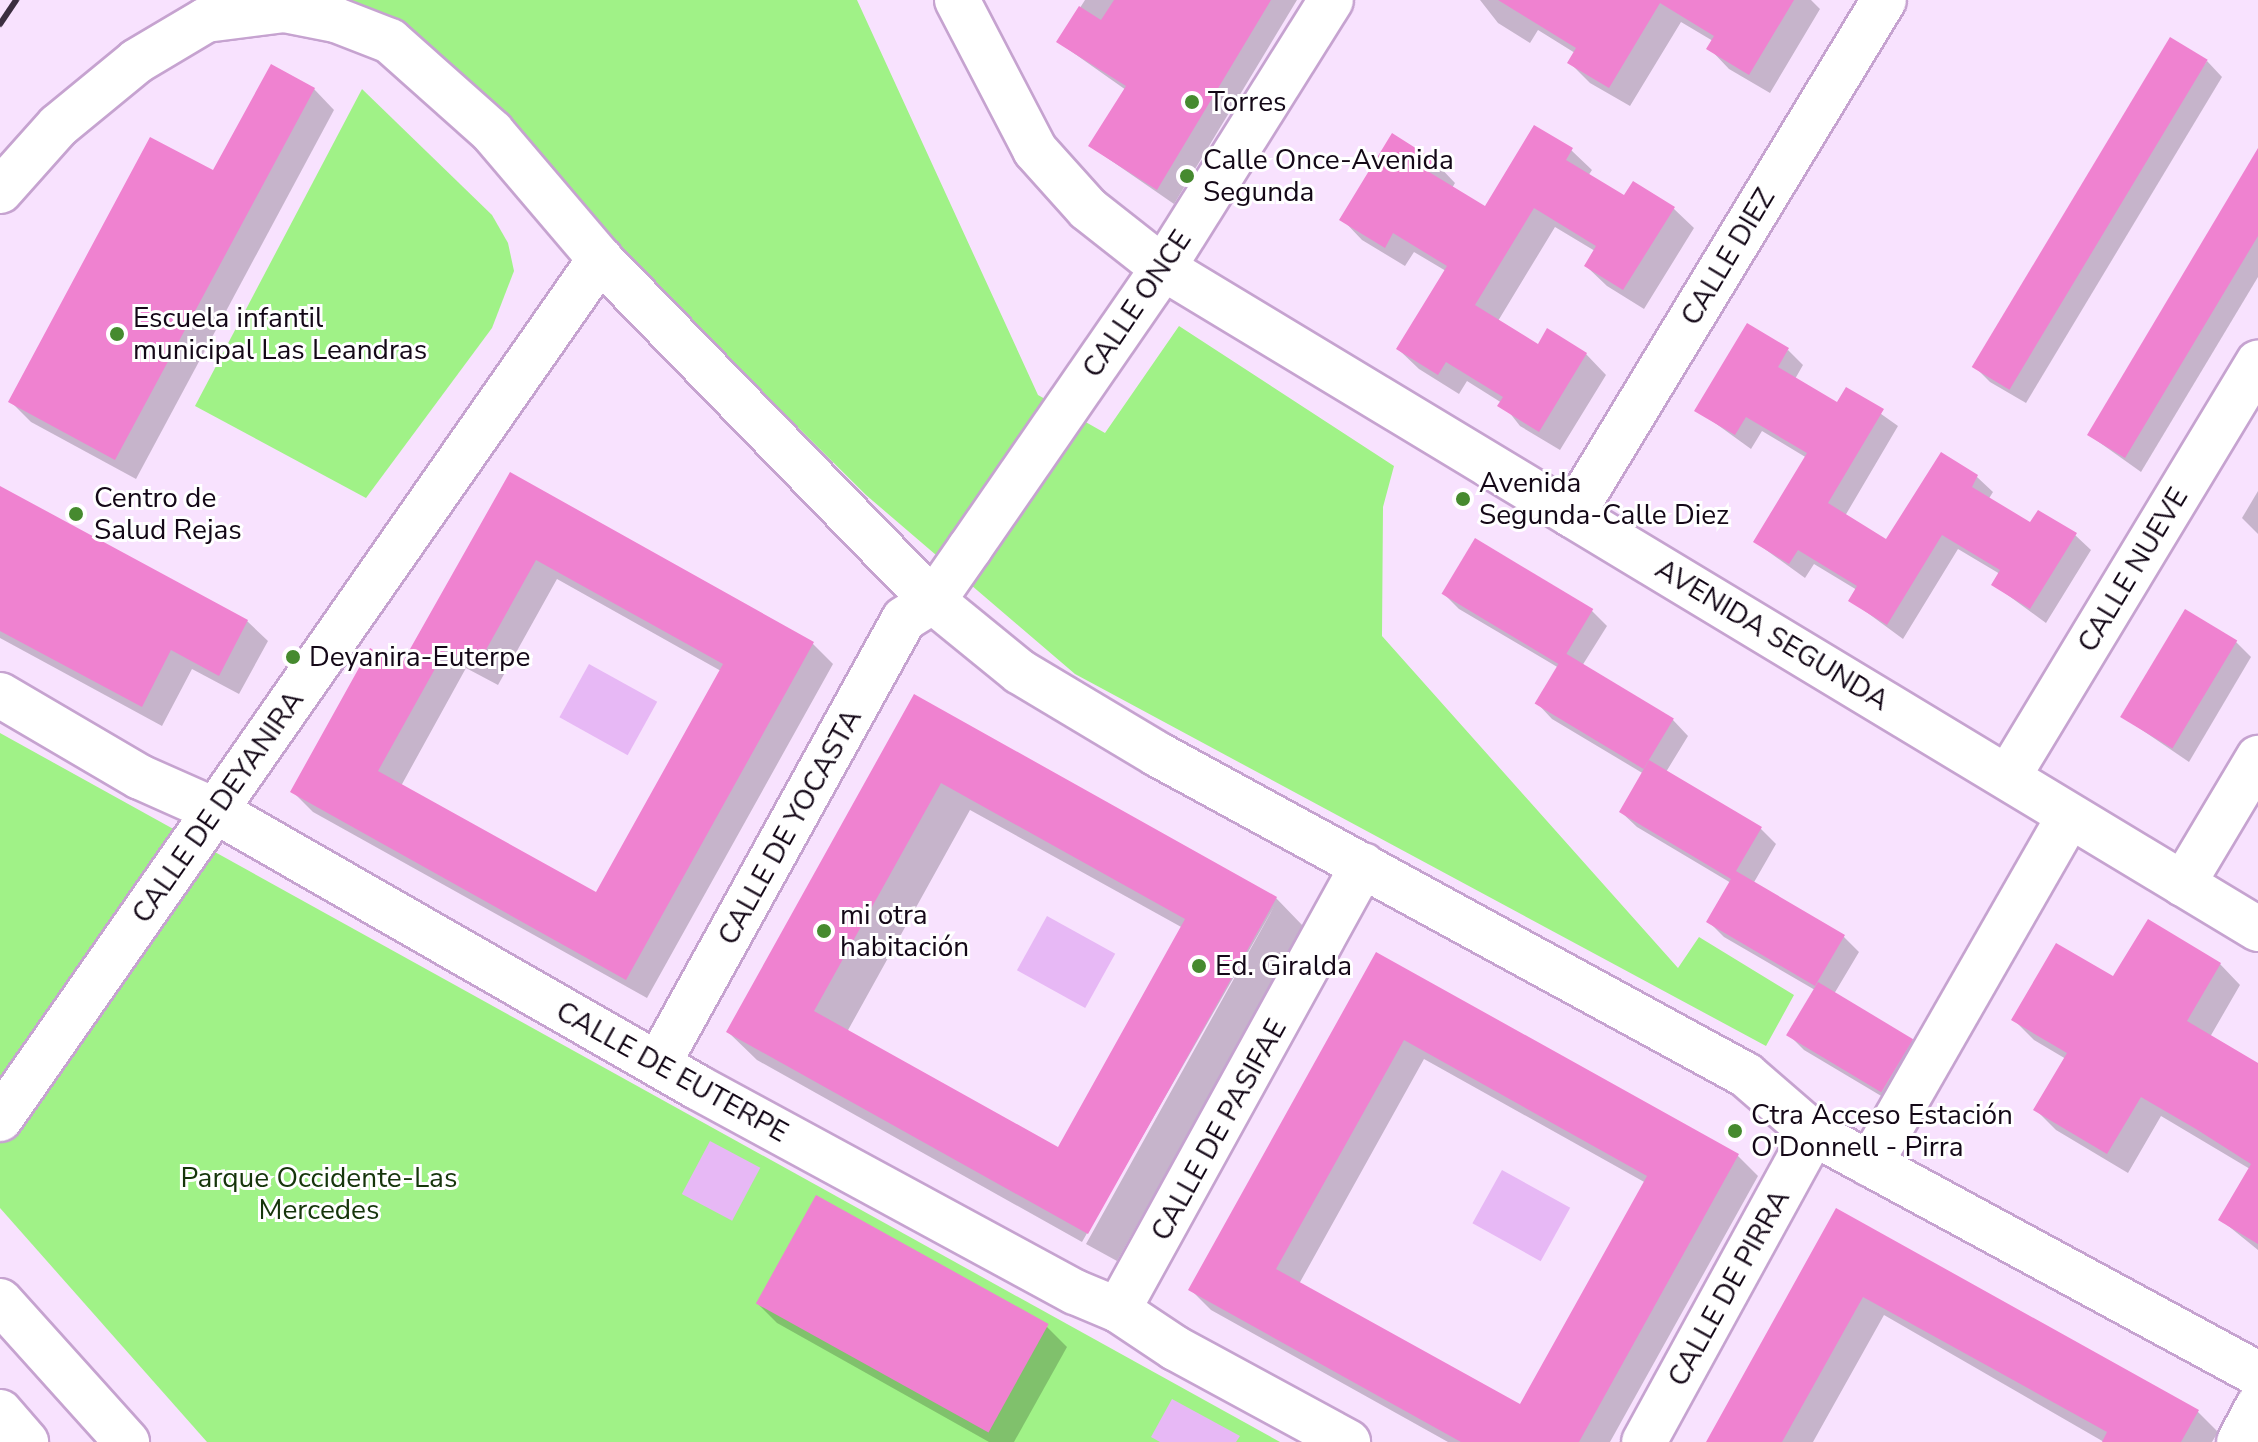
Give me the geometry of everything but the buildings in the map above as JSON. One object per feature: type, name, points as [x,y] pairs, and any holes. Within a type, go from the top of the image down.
[{"type":"main road","name":"AVENIDA SEGUNDA","points":[[957,0],[1035,150],[1088,209],[1163,268],[2258,929]]},
{"type":"main road","name":"CALLE ONCE","points":[[933,601],[1163,268],[1331,0]]},
{"type":"main road","name":"CALLE DIEZ","points":[[1572,515],[1884,0]]},
{"type":"main road","points":[[0,191],[58,126],[137,61],[206,20],[284,10],[336,20],[390,41],[492,132],[600,259],[933,601],[1020,672],[1746,1075],[1813,1133],[2258,1374]]},
{"type":"main road","name":"CALLE DE DEYANIRA","points":[[0,1119],[600,259]]},
{"type":"main road","name":"CALLE NUEVE","points":[[2008,777],[2258,362]]},
{"type":"main road","name":"CALLE DE YOCASTA","points":[[658,1064],[904,619],[933,601]]},
{"type":"main road","name":"CALLE DE EUTERPE","points":[[0,695],[140,777],[214,810],[658,1064],[1075,1292],[1118,1310],[1175,1348],[1348,1442]]},
{"type":"main road","points":[[2183,884],[2258,758]]},
{"type":"main road","points":[[1870,1164],[2069,817]]},
{"type":"main road","name":"CALLE DE PASIFAE","points":[[1118,1310],[1363,865]]},
{"type":"main road","name":"CALLE DE PIRRA","points":[[1644,1442],[1813,1133]]},
{"type":"main road","points":[[0,1285],[83,1393]]},
{"type":"main road","points":[[0,1301],[127,1442]]},
{"type":"main road","points":[[2239,1442],[2258,1406]]},
{"type":"main road","points":[[0,1412],[26,1442]]},
{"type":"green space","points":[[276,0],[857,0],[1038,395],[1105,433],[1179,326],[1394,466],[1383,507],[1382,636],[1678,968],[1699,937],[1794,995],[1766,1046],[1075,674],[866,495],[450,81]]},
{"type":"green space","points":[[362,89],[492,215],[508,243],[514,271],[492,328],[366,498],[195,406]]},
{"type":"green space","name":"Parque Occidente-Las Mercedes","points":[[0,733],[1280,1442],[207,1442],[0,1208]]},
{"type":"shaded area","points":[[589,664],[657,702],[628,755],[559,717]]},
{"type":"shaded area","points":[[1047,916],[1115,954],[1085,1008],[1017,970]]},
{"type":"shaded area","points":[[710,1141],[760,1168],[732,1221],[682,1194]]},
{"type":"shaded area","points":[[1502,1170],[1570,1208],[1541,1261],[1472,1223]]},
{"type":"shaded area","points":[[1172,1399],[1240,1436],[1236,1442],[1160,1442],[1151,1437]]},
{"type":"railway","points":[[0,24],[16,0]]},
{"type":"place","name":"Torres","points":[[1192,102]]},
{"type":"place","name":"Calle Once-Avenida Segunda","points":[[1187,176]]},
{"type":"place","name":"Escuela infantil municipal Las Leandras","points":[[117,334]]},
{"type":"place","name":"Avenida Segunda-Calle Diez","points":[[1463,499]]},
{"type":"place","name":"Centro de Salud Rejas","points":[[76,514]]},
{"type":"place","name":"Deyanira-Euterpe","points":[[293,657]]},
{"type":"place","name":"mi otra habitación","points":[[824,931]]},
{"type":"place","name":"Ed. Giralda","points":[[1199,966]]},
{"type":"place","name":"Ctra Acceso Estación O'Donnell - Pirra","points":[[1735,1131]]}]
